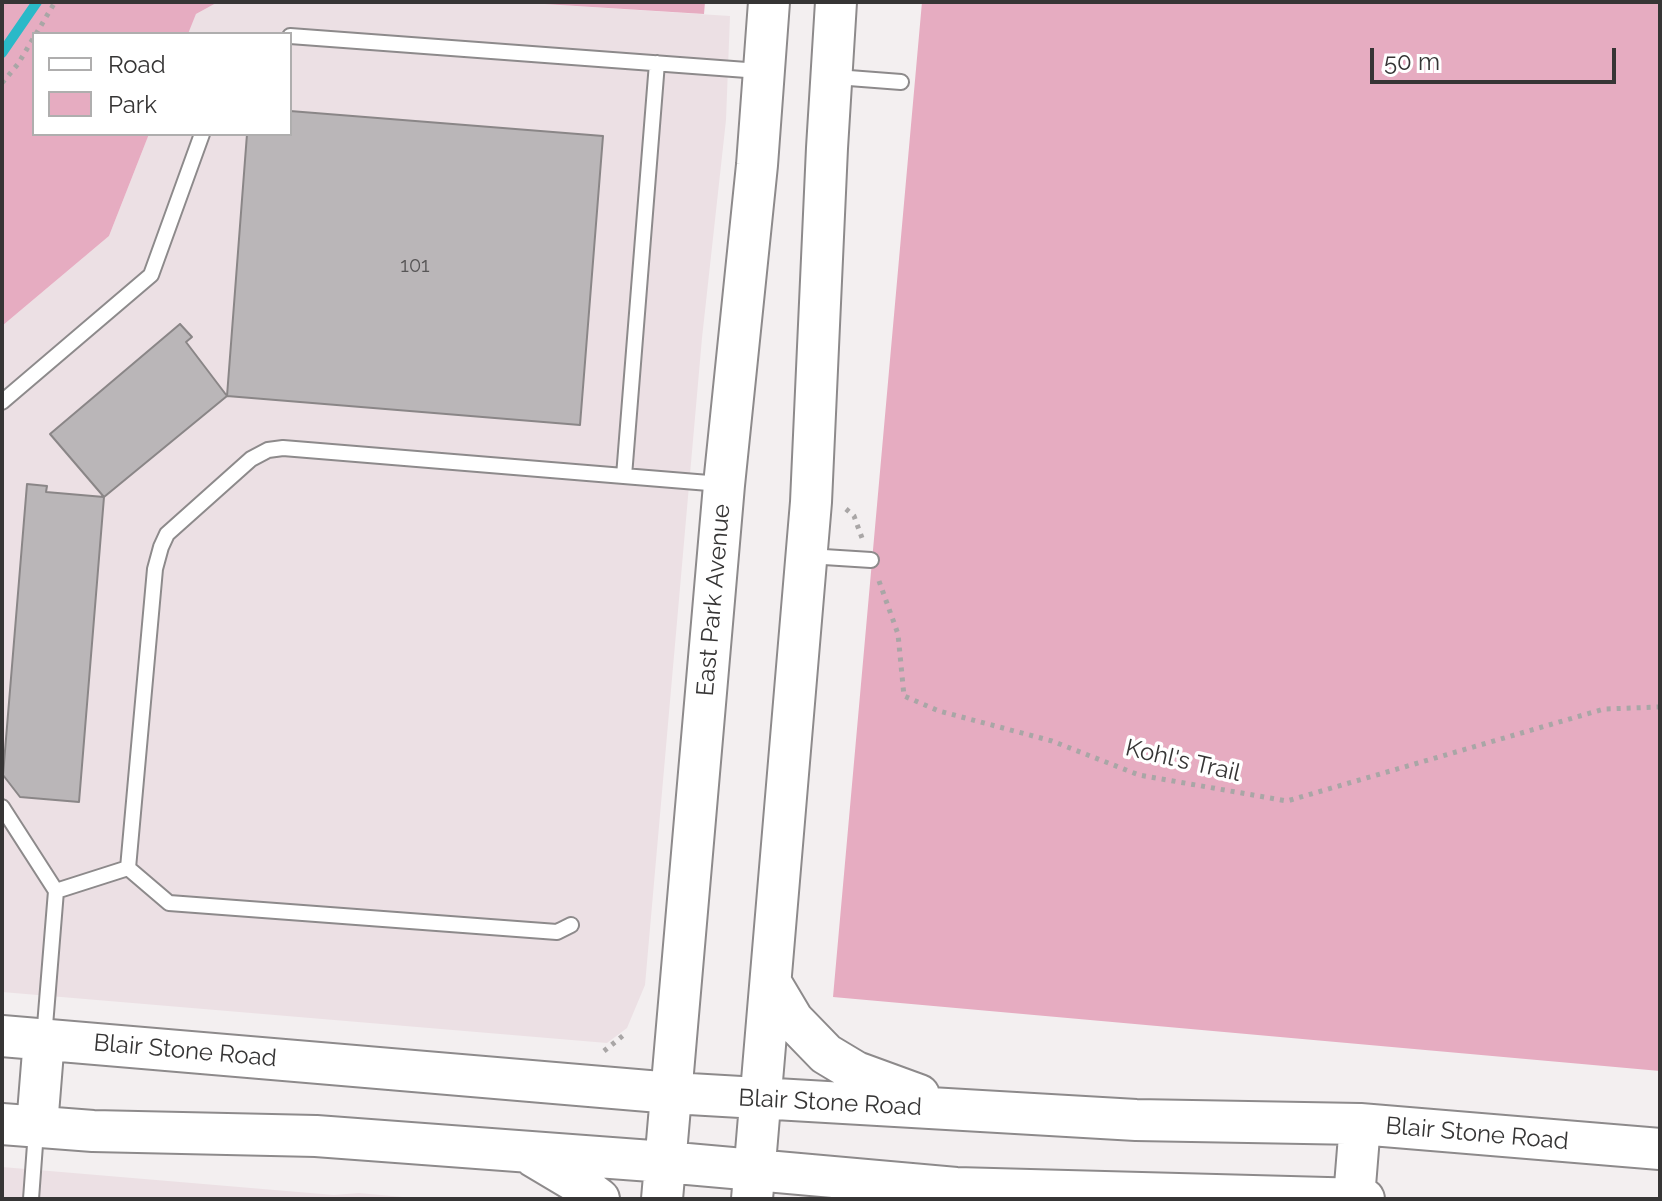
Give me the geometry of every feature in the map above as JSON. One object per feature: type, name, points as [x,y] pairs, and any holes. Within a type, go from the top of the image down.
[{"type":"main road","name":"East Park Avenue","points":[[664,1180],[724,485],[757,165],[769,2]]},
{"type":"main road","points":[[753,1184],[806,556],[836,2]]},
{"type":"main road","points":[[764,71],[831,76]]},
{"type":"main road","points":[[771,983],[793,1020],[826,1054],[856,1072],[960,1110]]},
{"type":"main road","name":"Blair Stone Road","points":[[2,1036],[672,1093],[1136,1120],[1360,1124],[1660,1149]]},
{"type":"main road","points":[[44,1039],[19,1125],[93,1131],[316,1136],[526,1152],[664,1180],[1364,1199]]},
{"type":"main road","points":[[1354,1198],[1360,1124]]},
{"type":"main road","points":[[526,1152],[599,1199]]},
{"type":"main road","points":[[908,1199],[960,1188]]},
{"type":"lane","points":[[292,36],[764,71]]},
{"type":"lane","points":[[624,476],[657,63]]},
{"type":"lane","points":[[831,76],[901,82]]},
{"type":"lane","points":[[2,402],[151,275],[201,136]]},
{"type":"lane","points":[[128,868],[155,569],[161,547],[167,534],[251,459],[268,450],[283,448],[724,485]]},
{"type":"lane","points":[[806,556],[871,560]]},
{"type":"lane","points":[[2,807],[56,891],[44,1039]]},
{"type":"lane","points":[[56,891],[128,868]]},
{"type":"lane","points":[[128,868],[169,903],[557,932],[571,925]]},
{"type":"lane","points":[[19,1125],[31,1199]]},
{"type":"path","points":[[37,32],[55,2]]},
{"type":"path","points":[[2,83],[32,40]]},
{"type":"path","name":"Kohl's Trail","points":[[838,503],[854,516],[898,634],[904,696],[939,711],[1052,741],[1139,775],[1287,801],[1604,709],[1660,707]]},
{"type":"shaded area","points":[[218,2],[512,2],[730,16],[726,120],[702,338],[645,985],[627,1028],[607,1043],[2,992],[2,326],[109,236],[148,136],[292,136],[292,32],[189,32],[196,14]]},
{"type":"shaded area","points":[[2,1167],[334,1195],[359,1193],[425,1199],[2,1199]]},
{"type":"green space","points":[[2,2],[218,2],[196,14],[189,32],[32,32],[32,136],[148,136],[109,236],[2,326]]},
{"type":"green space","points":[[512,2],[705,2],[704,14]]},
{"type":"green space","points":[[922,2],[1660,2],[1660,1071],[833,997]]},
{"type":"building","points":[[292,111],[603,136],[580,425],[227,396],[247,136],[292,136]]},
{"type":"building","points":[[180,324],[192,337],[186,342],[227,396],[104,497],[50,434]]},
{"type":"building","points":[[27,484],[47,486],[46,492],[104,497],[79,802],[20,797],[3,775]]},
{"type":"waterway","points":[[2,53],[37,2]]}]
